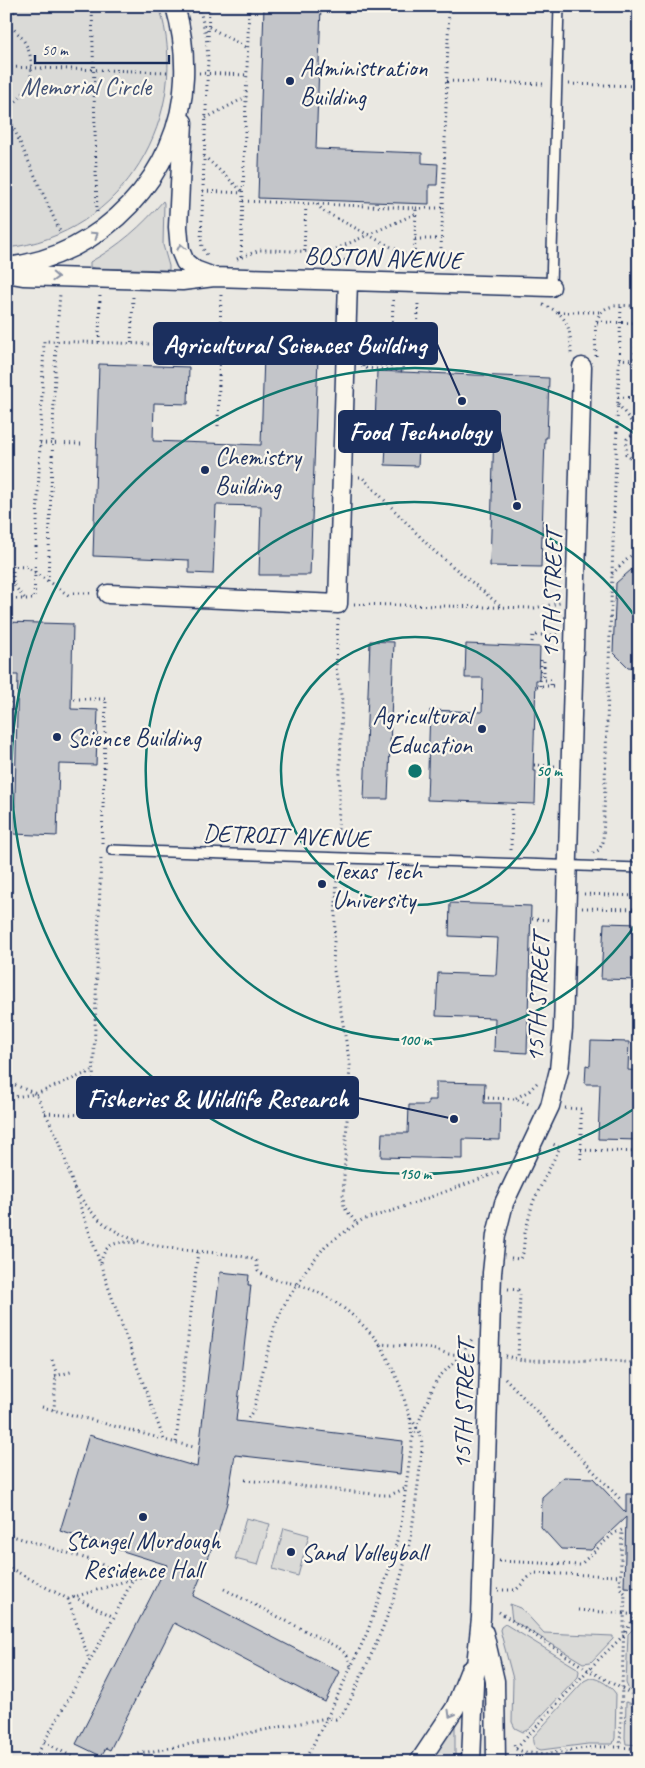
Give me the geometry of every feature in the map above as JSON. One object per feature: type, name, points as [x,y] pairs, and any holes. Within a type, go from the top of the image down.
[{"type":"street","points":[[6,267],[33,262],[70,249],[87,240],[119,216],[132,203],[156,171],[173,136],[182,98],[178,74],[183,39],[175,6]]},
{"type":"street","name":"BOSTON AVENUE","points":[[182,98],[183,130],[178,227],[180,250],[185,262],[195,270],[218,277]]},
{"type":"street","name":"BOSTON AVENUE","points":[[6,273],[23,276],[182,281],[218,277],[551,287]]},
{"type":"street","points":[[108,594],[338,604],[348,281]]},
{"type":"street","name":"15TH STREET","points":[[471,1762],[474,1684],[481,1618],[492,1273],[496,1235],[504,1203],[555,1110],[563,1029],[576,361]]},
{"type":"street","points":[[419,1762],[454,1708],[469,1674],[481,1618]]},
{"type":"street","name":"15TH STREET","points":[[481,1618],[495,1681],[496,1760]]},
{"type":"lane","points":[[551,287],[559,6]]},
{"type":"lane","name":"DETROIT AVENUE","points":[[112,850],[639,868]]},
{"type":"path","points":[[17,6],[7,25],[19,33],[27,44],[32,57],[32,67],[30,80],[24,92],[6,110],[62,237]]},
{"type":"path","points":[[92,6],[96,210],[98,216],[105,209]]},
{"type":"path","points":[[199,6],[206,36],[208,58]]},
{"type":"path","points":[[209,6],[202,247],[210,258]]},
{"type":"path","points":[[241,257],[248,6]]},
{"type":"path","points":[[439,284],[449,6]]},
{"type":"path","points":[[209,27],[247,48]]},
{"type":"path","points":[[6,66],[172,72],[178,74],[247,74]]},
{"type":"path","points":[[206,118],[246,97]]},
{"type":"path","points":[[204,156],[243,193]]},
{"type":"path","points":[[203,191],[243,193]]},
{"type":"path","points":[[243,201],[443,208]]},
{"type":"path","points":[[304,251],[306,204]]},
{"type":"path","points":[[317,204],[324,211],[414,259]]},
{"type":"path","points":[[405,264],[414,265],[416,208]]},
{"type":"path","points":[[327,253],[416,214]]},
{"type":"path","points":[[56,239],[68,234]]},
{"type":"path","points":[[415,239],[442,240]]},
{"type":"path","points":[[218,426],[220,346],[218,277],[222,259],[236,260],[260,250],[304,251],[327,253],[349,262],[358,263]]},
{"type":"path","points":[[48,581],[56,341],[61,277]]},
{"type":"path","points":[[99,342],[100,290]]},
{"type":"path","points":[[131,343],[133,291]]},
{"type":"path","points":[[392,300],[391,365],[363,364],[363,368],[403,371],[403,358]]},
{"type":"path","points":[[346,352],[417,359],[418,300]]},
{"type":"path","points":[[541,305],[558,312],[602,312]]},
{"type":"path","points":[[587,856],[599,850],[603,842],[621,306]]},
{"type":"path","points":[[637,306],[637,351],[634,354],[634,366],[639,370]]},
{"type":"path","points":[[558,312],[567,323],[576,361]]},
{"type":"path","points":[[597,322],[638,323]]},
{"type":"path","points":[[392,330],[418,330]]},
{"type":"path","points":[[6,599],[34,599],[44,341],[220,346]]},
{"type":"path","points":[[619,359],[634,360]]},
{"type":"path","points":[[618,397],[639,398]]},
{"type":"path","points":[[618,404],[638,429],[627,439],[626,454],[639,465]]},
{"type":"path","points":[[40,444],[80,444]]},
{"type":"path","points":[[341,476],[362,477],[434,551],[502,608]]},
{"type":"path","points":[[612,574],[639,548]]},
{"type":"path","points":[[6,566],[27,567],[71,597]]},
{"type":"path","points":[[13,566],[13,584],[25,599]]},
{"type":"path","points":[[350,846],[338,836],[342,700],[336,668],[338,604],[414,604],[534,608],[563,601],[563,610]]},
{"type":"path","points":[[532,642],[532,635],[562,635],[562,627]]},
{"type":"path","points":[[541,660],[544,660],[544,680],[551,680],[550,686],[538,686],[541,660]]},
{"type":"path","points":[[6,793],[10,692]]},
{"type":"path","points":[[45,1113],[85,1115],[92,1112],[106,699],[74,699]]},
{"type":"path","points":[[534,765],[558,766]]},
{"type":"path","points":[[511,851],[512,806]]},
{"type":"path","points":[[502,851],[519,851]]},
{"type":"path","points":[[354,873],[346,872],[337,877],[333,965],[350,1065],[343,1201],[344,1207],[357,1224]]},
{"type":"path","points":[[583,894],[639,896]]},
{"type":"path","points":[[579,908],[639,910]]},
{"type":"path","points":[[532,919],[554,920],[554,928]]},
{"type":"path","points":[[532,954],[553,955],[552,964]]},
{"type":"path","points":[[6,1098],[36,1094],[94,1070]]},
{"type":"path","points":[[515,1099],[529,1091],[539,1081]]},
{"type":"path","points":[[6,1082],[36,1094],[60,1143],[100,1264],[164,1440]]},
{"type":"path","points":[[488,1098],[515,1099],[555,1110],[581,1109],[580,1162]]},
{"type":"path","points":[[508,1258],[520,1259],[523,1253],[525,1233],[533,1202],[560,1147],[548,1141]]},
{"type":"path","points":[[581,1150],[639,1152]]},
{"type":"path","points":[[248,1418],[254,1409],[275,1326],[283,1307],[326,1245],[362,1220],[395,1210],[504,1170],[501,1177]]},
{"type":"path","points":[[74,1188],[87,1207],[101,1221],[123,1234],[145,1243]]},
{"type":"path","points":[[100,1264],[102,1254],[111,1245],[124,1241],[250,1258],[256,1261],[258,1272],[266,1278],[297,1285],[336,1302],[355,1316],[380,1344],[390,1360],[410,1418],[412,1440],[401,1525],[390,1567],[366,1633],[327,1718],[304,1762]]},
{"type":"path","points":[[176,1442],[198,1251]]},
{"type":"path","points":[[507,1289],[518,1290],[520,1293],[518,1359]]},
{"type":"path","points":[[412,1440],[424,1406],[437,1379],[461,1355],[473,1336]]},
{"type":"path","points":[[380,1344],[419,1347],[461,1355],[518,1359],[629,1362],[639,1365]]},
{"type":"path","points":[[52,1360],[55,1376],[54,1410]]},
{"type":"path","points":[[55,1376],[74,1371]]},
{"type":"path","points":[[504,1376],[620,1499]]},
{"type":"path","points":[[42,1407],[194,1447]]},
{"type":"path","points":[[110,1762],[117,1758],[327,1718],[336,1720],[340,1718],[374,1646],[398,1583],[408,1550],[417,1492],[422,1437],[418,1426],[410,1418]]},
{"type":"path","points":[[245,1480],[382,1495],[390,1495],[406,1488]]},
{"type":"path","points":[[498,1561],[580,1565],[614,1533],[622,1530],[620,1588],[625,1593],[620,1747]]},
{"type":"path","points":[[6,1534],[94,1561],[133,1579]]},
{"type":"path","points":[[6,1566],[68,1599],[90,1660]]},
{"type":"path","points":[[68,1599],[159,1572]]},
{"type":"path","points":[[497,1590],[516,1590],[532,1573],[621,1576]]},
{"type":"path","points":[[33,1762],[114,1617],[133,1579]]},
{"type":"path","points":[[224,1589],[339,1648],[347,1655],[351,1666]]},
{"type":"path","points":[[74,1597],[114,1617]]},
{"type":"path","points":[[496,1760],[515,1751],[588,1670],[623,1636],[637,1615],[578,1610]]},
{"type":"path","points":[[497,1611],[588,1670],[639,1698]]},
{"type":"path","points":[[44,1742],[82,1762]]},
{"type":"path","points":[[516,1749],[534,1754],[588,1748],[620,1747],[639,1749]]},
{"type":"shaded area","name":"Texas Tech University","points":[[6,6],[639,6],[639,1762],[6,1762]]},
{"type":"green space","name":"Memorial Circle","points":[[6,6],[159,6],[167,47],[166,88],[157,127],[140,163],[115,195],[84,220],[48,239],[6,248]]},
{"type":"green space","points":[[163,201],[163,245],[169,270],[90,267],[90,262],[130,235]]},
{"type":"green space","name":"Sand Volleyball","points":[[246,1518],[270,1524],[258,1565],[235,1559]]},
{"type":"green space","name":"Sand Volleyball","points":[[284,1528],[309,1535],[298,1576],[273,1569]]},
{"type":"green space","points":[[510,1604],[521,1608],[544,1633],[613,1636],[613,1639],[591,1662],[583,1663],[512,1620]]},
{"type":"green space","points":[[639,1623],[639,1695],[629,1690],[626,1683],[628,1634]]},
{"type":"green space","points":[[505,1624],[579,1671],[578,1677],[529,1729],[523,1732],[515,1728],[512,1722],[513,1679],[500,1630]]},
{"type":"green space","points":[[590,1678],[604,1683],[616,1694],[615,1738],[613,1744],[588,1744],[541,1750],[535,1747],[533,1737],[584,1681]]},
{"type":"green space","points":[[626,1702],[639,1706],[639,1745],[626,1744]]},
{"type":"green space","points":[[453,1722],[455,1724],[455,1755],[450,1762],[426,1762]]},
{"type":"building","name":"Administration Building","points":[[264,6],[321,6],[316,149],[422,153],[422,163],[438,164],[437,185],[429,185],[429,204],[258,198]]},
{"type":"building","name":"Chemistry Building","points":[[264,355],[318,357],[310,575],[259,575],[261,506],[216,505],[213,574],[189,573],[189,560],[93,556],[99,364],[189,367],[188,404],[154,403],[153,441],[261,445]]},
{"type":"building","points":[[377,371],[549,378],[541,567],[490,566],[494,429],[420,426],[418,466],[385,465],[387,425],[375,425]]},
{"type":"building","points":[[639,563],[639,668],[628,667],[613,652],[616,583]]},
{"type":"building","name":"Science Building","points":[[6,622],[73,624],[71,709],[98,710],[96,765],[59,764],[57,836],[14,834],[18,675],[6,675]]},
{"type":"building","points":[[370,641],[394,642],[388,799],[364,799]]},
{"type":"building","name":"Agricultural Education","points":[[466,644],[540,647],[539,680],[536,680],[533,771],[536,771],[535,804],[427,800],[430,710],[482,712],[483,678],[465,678]]},
{"type":"building","points":[[450,903],[531,906],[527,1053],[494,1051],[495,1018],[436,1016],[438,973],[496,975],[498,938],[449,936]]},
{"type":"building","points":[[604,923],[639,924],[639,980],[601,979]]},
{"type":"building","points":[[591,1041],[629,1042],[628,1070],[639,1071],[639,1140],[598,1139],[600,1084],[585,1084],[586,1065],[590,1066]]},
{"type":"building","points":[[436,1082],[485,1083],[484,1103],[501,1103],[500,1140],[463,1139],[463,1159],[381,1157],[382,1133],[408,1133],[409,1105],[428,1105],[428,1100],[436,1100]]},
{"type":"building","name":"Stangel Murdough Residence Hall","points":[[220,1272],[249,1275],[248,1285],[251,1285],[236,1421],[403,1441],[400,1474],[235,1455],[227,1503],[219,1531],[193,1596],[340,1672],[325,1702],[174,1623],[110,1750],[106,1748],[101,1756],[76,1744],[167,1565],[60,1531],[89,1435],[197,1467]]},
{"type":"building","points":[[564,1477],[593,1478],[626,1513],[626,1494],[639,1494],[639,1588],[624,1587],[626,1517],[591,1550],[561,1549],[541,1527],[542,1497]]},
{"type":"place","name":"Administration Building","points":[[290,81]]},
{"type":"place","name":"Agricultural Sciences Building","points":[[462,401]]},
{"type":"place","name":"Chemistry Building","points":[[205,470]]},
{"type":"place","name":"Food Technology","points":[[517,506]]},
{"type":"place","name":"Agricultural Education","points":[[482,729]]},
{"type":"place","name":"Science Building","points":[[57,737]]},
{"type":"place","name":"Texas Tech University","points":[[322,884]]},
{"type":"place","name":"Fisheries & Wildlife Research","points":[[454,1119]]},
{"type":"place","name":"Stangel Murdough Residence Hall","points":[[143,1517]]},
{"type":"place","name":"Sand Volleyball","points":[[291,1552]]}]
